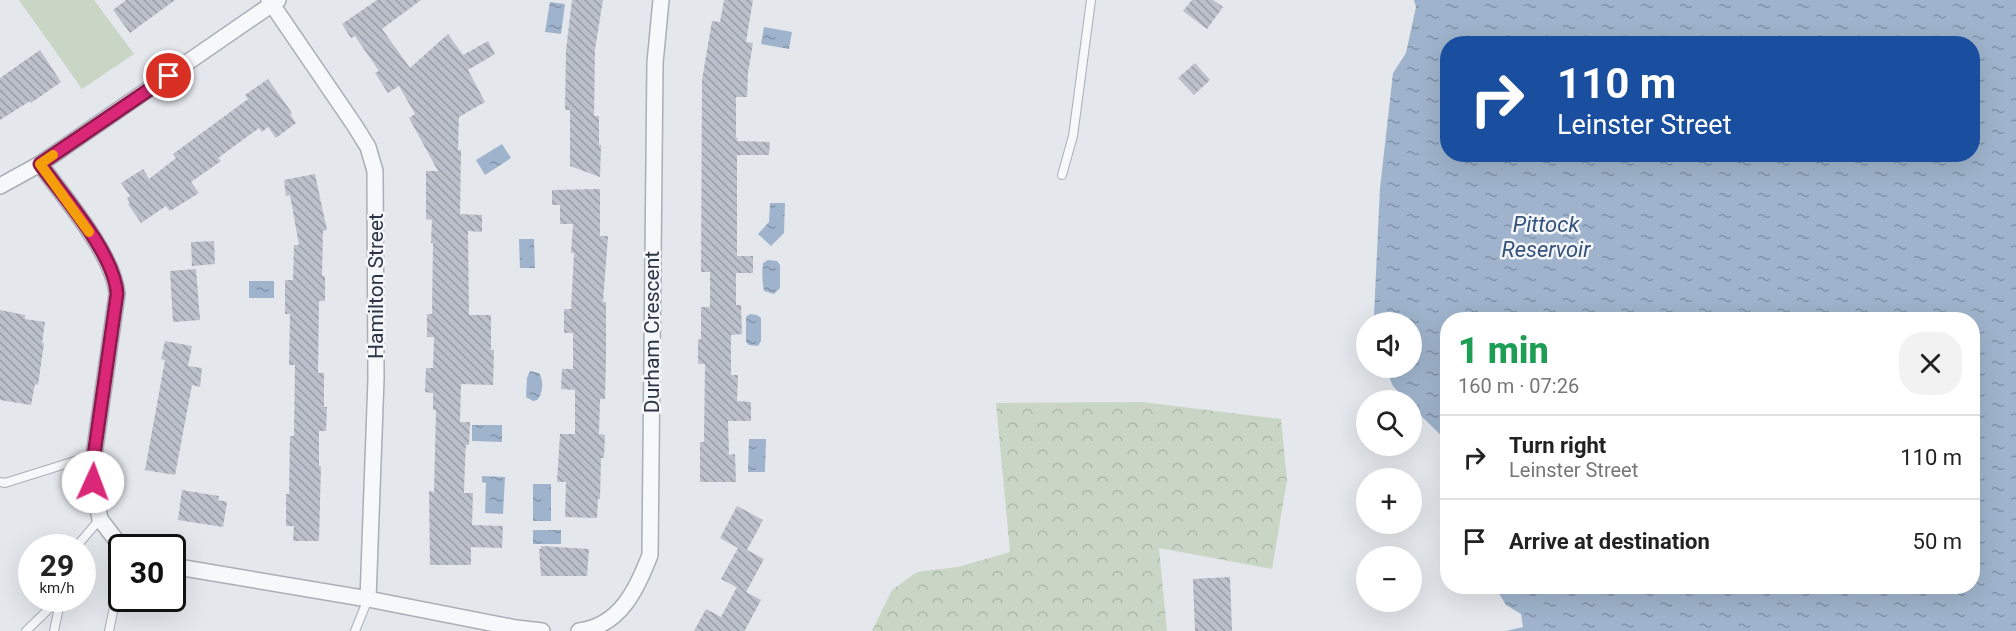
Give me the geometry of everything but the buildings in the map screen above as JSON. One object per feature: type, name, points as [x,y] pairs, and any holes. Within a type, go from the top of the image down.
[{"type":"street","name":"Durham Crescent","points":[[589,630],[613,615],[625,603],[637,587],[650,555],[655,63],[661,0]]},
{"type":"street","points":[[0,186],[40,164],[273,2]]},
{"type":"street","name":"Hamilton Street","points":[[273,2],[356,126],[368,147],[375,171],[376,374],[368,599]]},
{"type":"street","points":[[40,164],[103,253],[116,281],[117,294],[94,455],[93,482],[100,519],[111,534]]},
{"type":"street","points":[[186,568],[542,631]]},
{"type":"lane","points":[[1062,175],[1073,136],[1091,0]]},
{"type":"lane","points":[[0,482],[5,483],[94,455]]},
{"type":"lane","points":[[87,534],[100,519]]},
{"type":"lane","points":[[355,631],[368,599]]},
{"type":"lane","points":[[26,631],[46,612]]},
{"type":"lane","points":[[54,631],[57,612]]},
{"type":"lane","points":[[112,612],[109,627],[116,631]]},
{"type":"green space","points":[[19,0],[94,0],[134,54],[82,89]]},
{"type":"green space","points":[[1142,402],[1281,419],[1287,480],[1272,569],[1159,548],[1167,631],[872,631],[892,590],[917,572],[958,567],[1010,552],[996,403]]},
{"type":"water","name":"Pittock Reservoir","points":[[1414,0],[2016,0],[2016,631],[1506,631],[1523,627],[1521,614],[1506,605],[1499,594],[1980,594],[1980,312],[1440,312],[1440,434],[1422,417],[1422,390],[1397,390],[1389,378],[1422,378],[1422,312],[1374,312],[1380,188],[1393,73],[1406,53],[1416,7]]},
{"type":"water","points":[[550,2],[565,4],[561,34],[545,32]]},
{"type":"water","points":[[764,27],[792,32],[789,49],[761,44]]},
{"type":"water","points":[[502,144],[511,158],[485,175],[476,160]]},
{"type":"water","points":[[770,203],[785,203],[784,233],[771,246],[758,234],[769,222]]},
{"type":"water","points":[[519,239],[534,239],[535,268],[520,268]]},
{"type":"water","points":[[768,260],[777,261],[780,265],[780,288],[774,294],[764,291],[763,288],[763,263]]},
{"type":"water","points":[[249,281],[274,281],[274,298],[249,298]]},
{"type":"water","points":[[750,314],[761,318],[761,341],[758,346],[749,345],[746,342],[746,317]]},
{"type":"water","points":[[530,371],[539,373],[542,383],[539,397],[533,401],[526,397],[527,378]]},
{"type":"water","points":[[472,425],[502,425],[502,442],[472,441]]},
{"type":"water","points":[[749,439],[766,439],[765,472],[748,472]]},
{"type":"water","points":[[482,476],[505,477],[503,514],[485,513],[486,483],[482,482]]},
{"type":"water","points":[[533,484],[551,484],[551,521],[533,521]]},
{"type":"water","points":[[533,530],[561,530],[561,544],[533,544]]},
{"type":"slow traffic","points":[[53,155],[40,164],[89,232]]},
{"type":"route","points":[[93,482],[94,455],[117,294],[116,281],[112,268],[103,253],[40,164],[169,76]]}]
